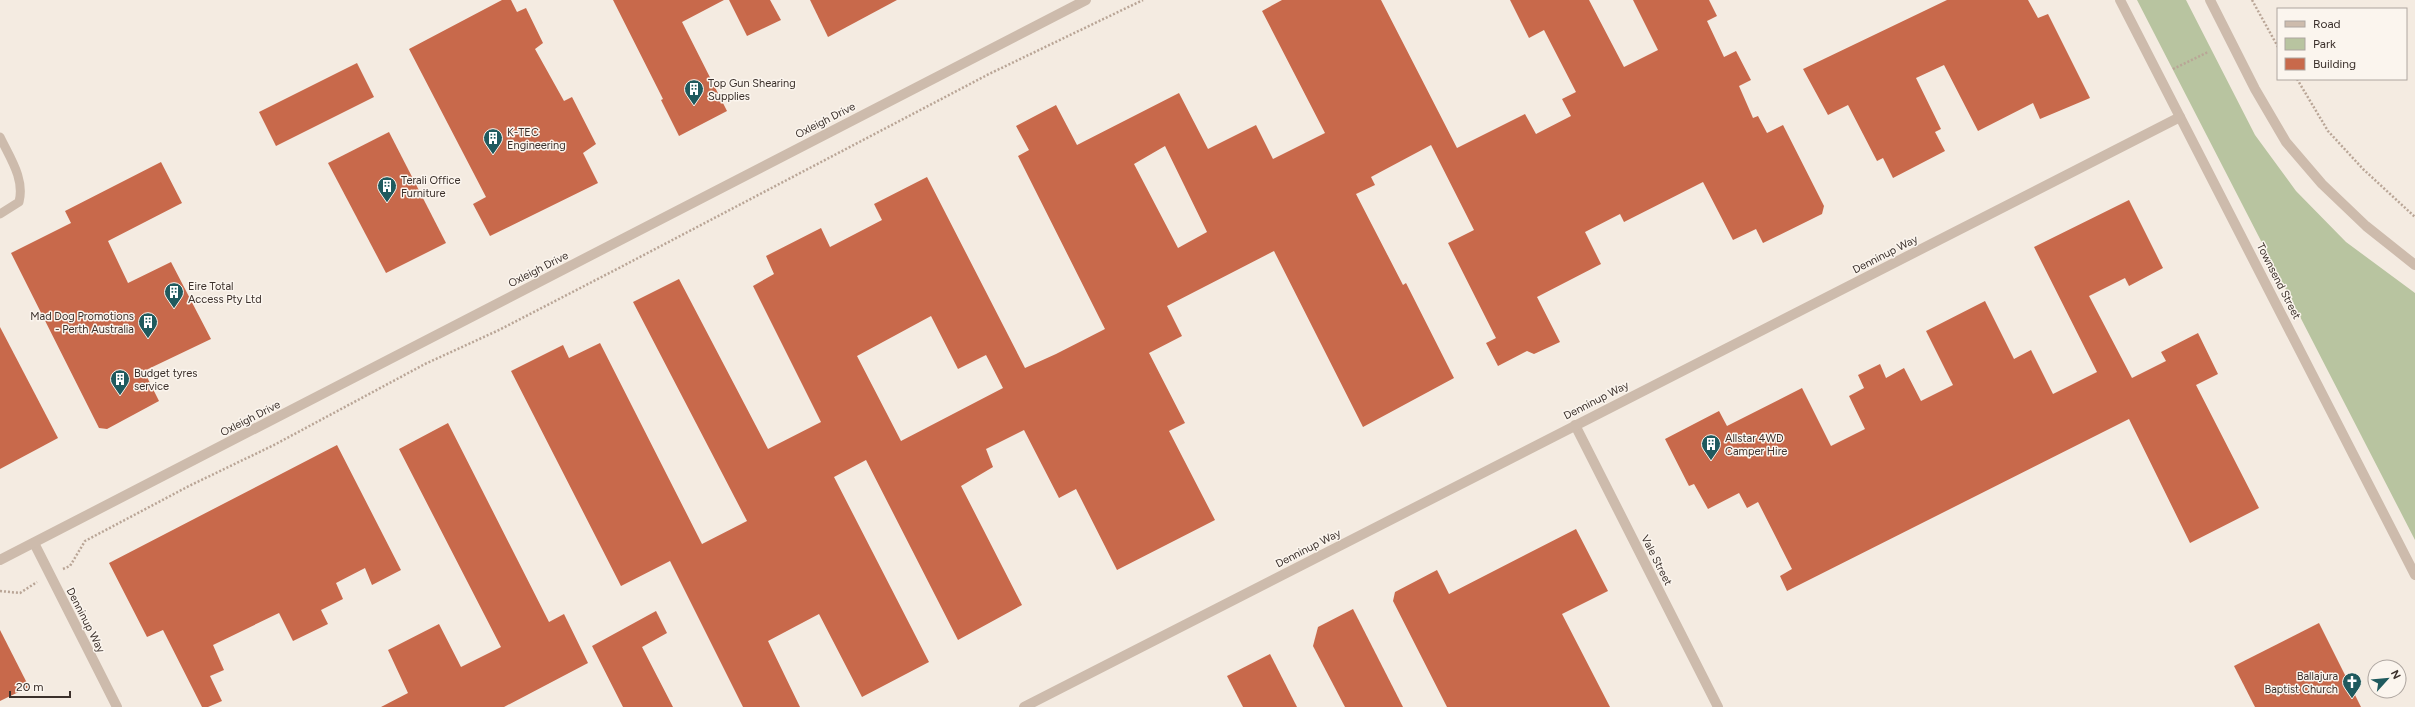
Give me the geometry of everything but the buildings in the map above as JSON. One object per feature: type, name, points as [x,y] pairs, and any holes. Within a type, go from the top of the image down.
[{"type":"street","name":"Oxleigh Drive","points":[[0,560],[1086,0]]},
{"type":"street","name":"Townsend Street","points":[[2120,0],[2415,575]]},
{"type":"street","points":[[2210,0],[2255,88],[2286,142],[2322,184],[2366,226],[2415,265]]},
{"type":"street","name":"Denninup Way","points":[[1024,707],[2180,117]]},
{"type":"street","name":"Vale Street","points":[[1574,425],[1718,707]]},
{"type":"street","name":"Denninup Way","points":[[34,543],[117,707]]},
{"type":"lane","points":[[0,137],[19,179],[22,191],[19,202],[0,214]]},
{"type":"path","points":[[0,591],[20,593],[50,574],[70,566],[85,541],[182,490],[274,445],[425,364],[499,330],[990,74],[1143,0]]},
{"type":"path","points":[[2252,0],[2277,45]]},
{"type":"path","points":[[2159,76],[2208,52]]},
{"type":"path","points":[[2298,80],[2328,131],[2363,169],[2415,217]]},
{"type":"green space","points":[[2137,0],[2186,0],[2255,135],[2296,191],[2346,242],[2415,293],[2415,540]]},
{"type":"place","name":"Top Gun Shearing Supplies","points":[[694,106]]},
{"type":"place","name":"K-TEC Engineering","points":[[493,155]]},
{"type":"place","name":"Terali Office Furniture","points":[[387,203]]},
{"type":"place","name":"Eire Total Access Pty Ltd","points":[[174,309]]},
{"type":"place","name":"Mad Dog Promotions - Perth Australia","points":[[148,339]]},
{"type":"place","name":"Budget tyres service","points":[[120,396]]},
{"type":"place","name":"Allstar 4WD Camper Hire","points":[[1711,461]]},
{"type":"place","name":"Ballajura Baptist Church","points":[[2352,699]]}]
